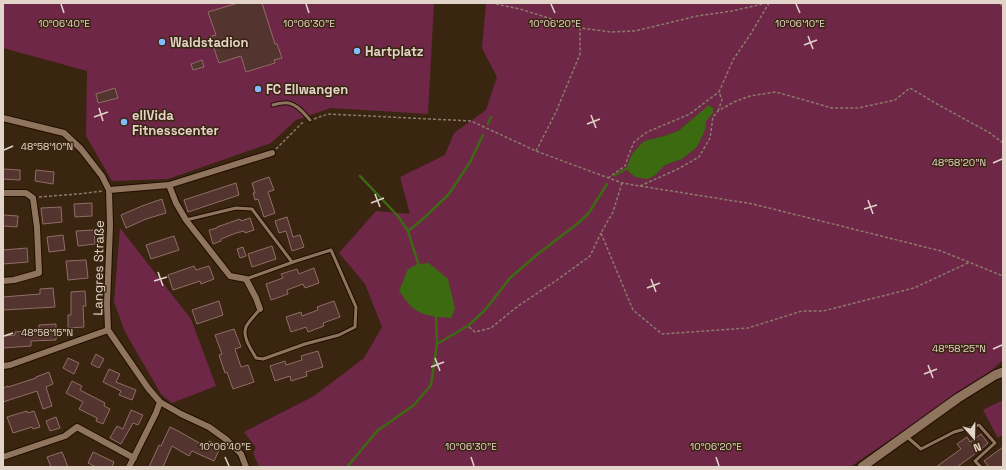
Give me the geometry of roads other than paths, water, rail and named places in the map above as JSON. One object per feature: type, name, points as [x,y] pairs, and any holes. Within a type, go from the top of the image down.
[{"type":"main road","points":[[862,467],[958,398],[995,375],[1003,372]]},
{"type":"street","name":"Langres Straße","points":[[3,118],[64,133],[81,149],[102,176],[109,190],[110,226],[107,304],[108,330],[160,402],[181,414],[210,427],[227,440],[241,454],[246,467]]},
{"type":"street","points":[[109,190],[169,185],[272,153]]},
{"type":"street","points":[[169,185],[176,203],[186,220],[230,276],[246,279],[260,309]]},
{"type":"street","points":[[3,193],[26,193],[33,198],[39,273],[14,280],[3,281]]},
{"type":"street","points":[[3,366],[10,365],[108,330]]},
{"type":"street","points":[[130,467],[160,402]]},
{"type":"street","points":[[3,457],[65,436],[77,427],[134,458]]},
{"type":"lane","points":[[273,105],[284,102],[292,104],[302,110],[310,120]]},
{"type":"lane","points":[[186,220],[236,208],[252,209],[292,262]]},
{"type":"lane","points":[[246,279],[292,262],[331,250],[356,307],[355,327],[339,335],[305,344],[264,359],[256,358],[245,336],[246,327],[260,309]]},
{"type":"lane","points":[[905,435],[921,449],[954,432],[979,425],[996,444],[975,461],[981,467]]},
{"type":"waterway","points":[[488,124],[491,117]]},
{"type":"waterway","points":[[408,231],[449,194],[470,162],[483,135]]},
{"type":"waterway","points":[[615,175],[626,169]]},
{"type":"waterway","points":[[360,176],[398,216],[408,231],[419,266]]},
{"type":"waterway","points":[[347,467],[377,431],[414,405],[431,385],[437,344],[469,325],[485,310],[510,278],[588,214],[607,184]]},
{"type":"waterway","points":[[436,315],[437,344]]},
{"type":"place","name":"Waldstadion","points":[[162,42]]},
{"type":"place","name":"Hartplatz","points":[[357,51]]},
{"type":"place","name":"FC Ellwangen","points":[[258,89]]},
{"type":"place","name":"ellVida Fitnesscenter","points":[[124,122]]}]
